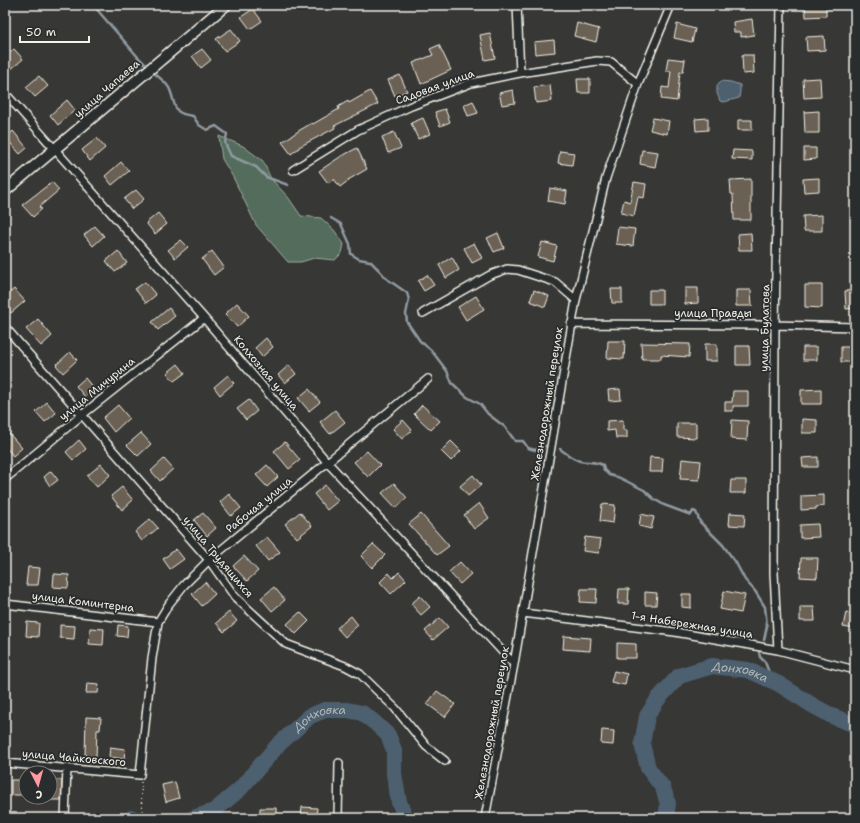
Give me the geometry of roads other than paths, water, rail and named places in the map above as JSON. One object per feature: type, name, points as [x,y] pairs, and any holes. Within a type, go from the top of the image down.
[{"type":"street","name":"улица Чапаева","points":[[5,192],[152,66],[226,5]]},
{"type":"street","points":[[517,5],[520,73]]},
{"type":"street","name":"Железнодорожный переулок","points":[[485,818],[523,613],[576,300],[606,178],[638,84],[671,5]]},
{"type":"street","name":"улица Булатова","points":[[778,650],[774,573],[781,5]]},
{"type":"street","name":"Садовая улица","points":[[293,170],[358,130],[411,106],[471,83],[520,73],[597,61],[611,62],[638,84]]},
{"type":"street","name":"Колхозная улица","points":[[5,93],[204,318],[328,463],[514,664]]},
{"type":"street","points":[[423,314],[490,275],[507,269],[518,270],[555,282],[576,300]]},
{"type":"street","name":"улица Мичурина","points":[[5,479],[82,415],[204,318]]},
{"type":"street","name":"улица Правды","points":[[571,324],[776,324],[855,327]]},
{"type":"street","name":"улица Трудящихся","points":[[5,327],[209,560],[235,597],[286,644],[345,666],[360,674],[395,708],[426,746],[445,762]]},
{"type":"street","name":"Рабочая улица","points":[[140,775],[152,658],[158,622],[169,604],[184,585],[209,560],[428,379]]},
{"type":"street","name":"улица Коминтерна","points":[[5,604],[158,622]]},
{"type":"street","name":"1-я Набережная улица","points":[[523,613],[675,632],[778,650],[855,670]]},
{"type":"street","name":"улица Чайковского","points":[[5,763],[140,775]]},
{"type":"street","points":[[338,818],[339,763]]},
{"type":"street","points":[[65,818],[67,768]]},
{"type":"water","points":[[721,81],[740,85],[739,98],[724,102],[720,101],[717,93],[717,85]]},
{"type":"waterway","points":[[93,5],[149,68]]},
{"type":"waterway","points":[[152,71],[169,87],[178,111],[186,115],[193,116],[199,125],[207,130],[216,126],[227,134],[225,143],[231,156],[256,167],[266,177],[288,185]]},
{"type":"waterway","points":[[331,218],[341,224],[350,244],[351,254],[359,259],[370,261],[387,279],[407,293],[409,300],[406,314],[407,322],[420,341],[431,350],[447,371],[452,383],[467,397],[480,404],[488,414],[505,427],[515,441],[523,441],[528,448],[535,450],[546,446]]},
{"type":"waterway","points":[[560,449],[577,460],[603,465],[604,470],[609,475],[620,478],[644,490],[664,505],[691,515],[693,511],[696,512],[700,522],[723,545],[736,563],[745,580],[755,591],[765,607],[767,626],[764,640]]},
{"type":"waterway","points":[[759,652],[760,657],[765,662],[772,680]]},
{"type":"waterway","name":"Донховка","points":[[666,818],[668,804],[663,788],[648,768],[642,744],[647,716],[658,699],[679,676],[712,666],[748,670],[779,684],[832,716],[855,725]]},
{"type":"waterway","name":"Донховка","points":[[193,818],[214,811],[240,789],[278,745],[310,716],[325,710],[347,710],[362,713],[388,735],[394,750],[394,774],[399,802],[406,818]]}]
